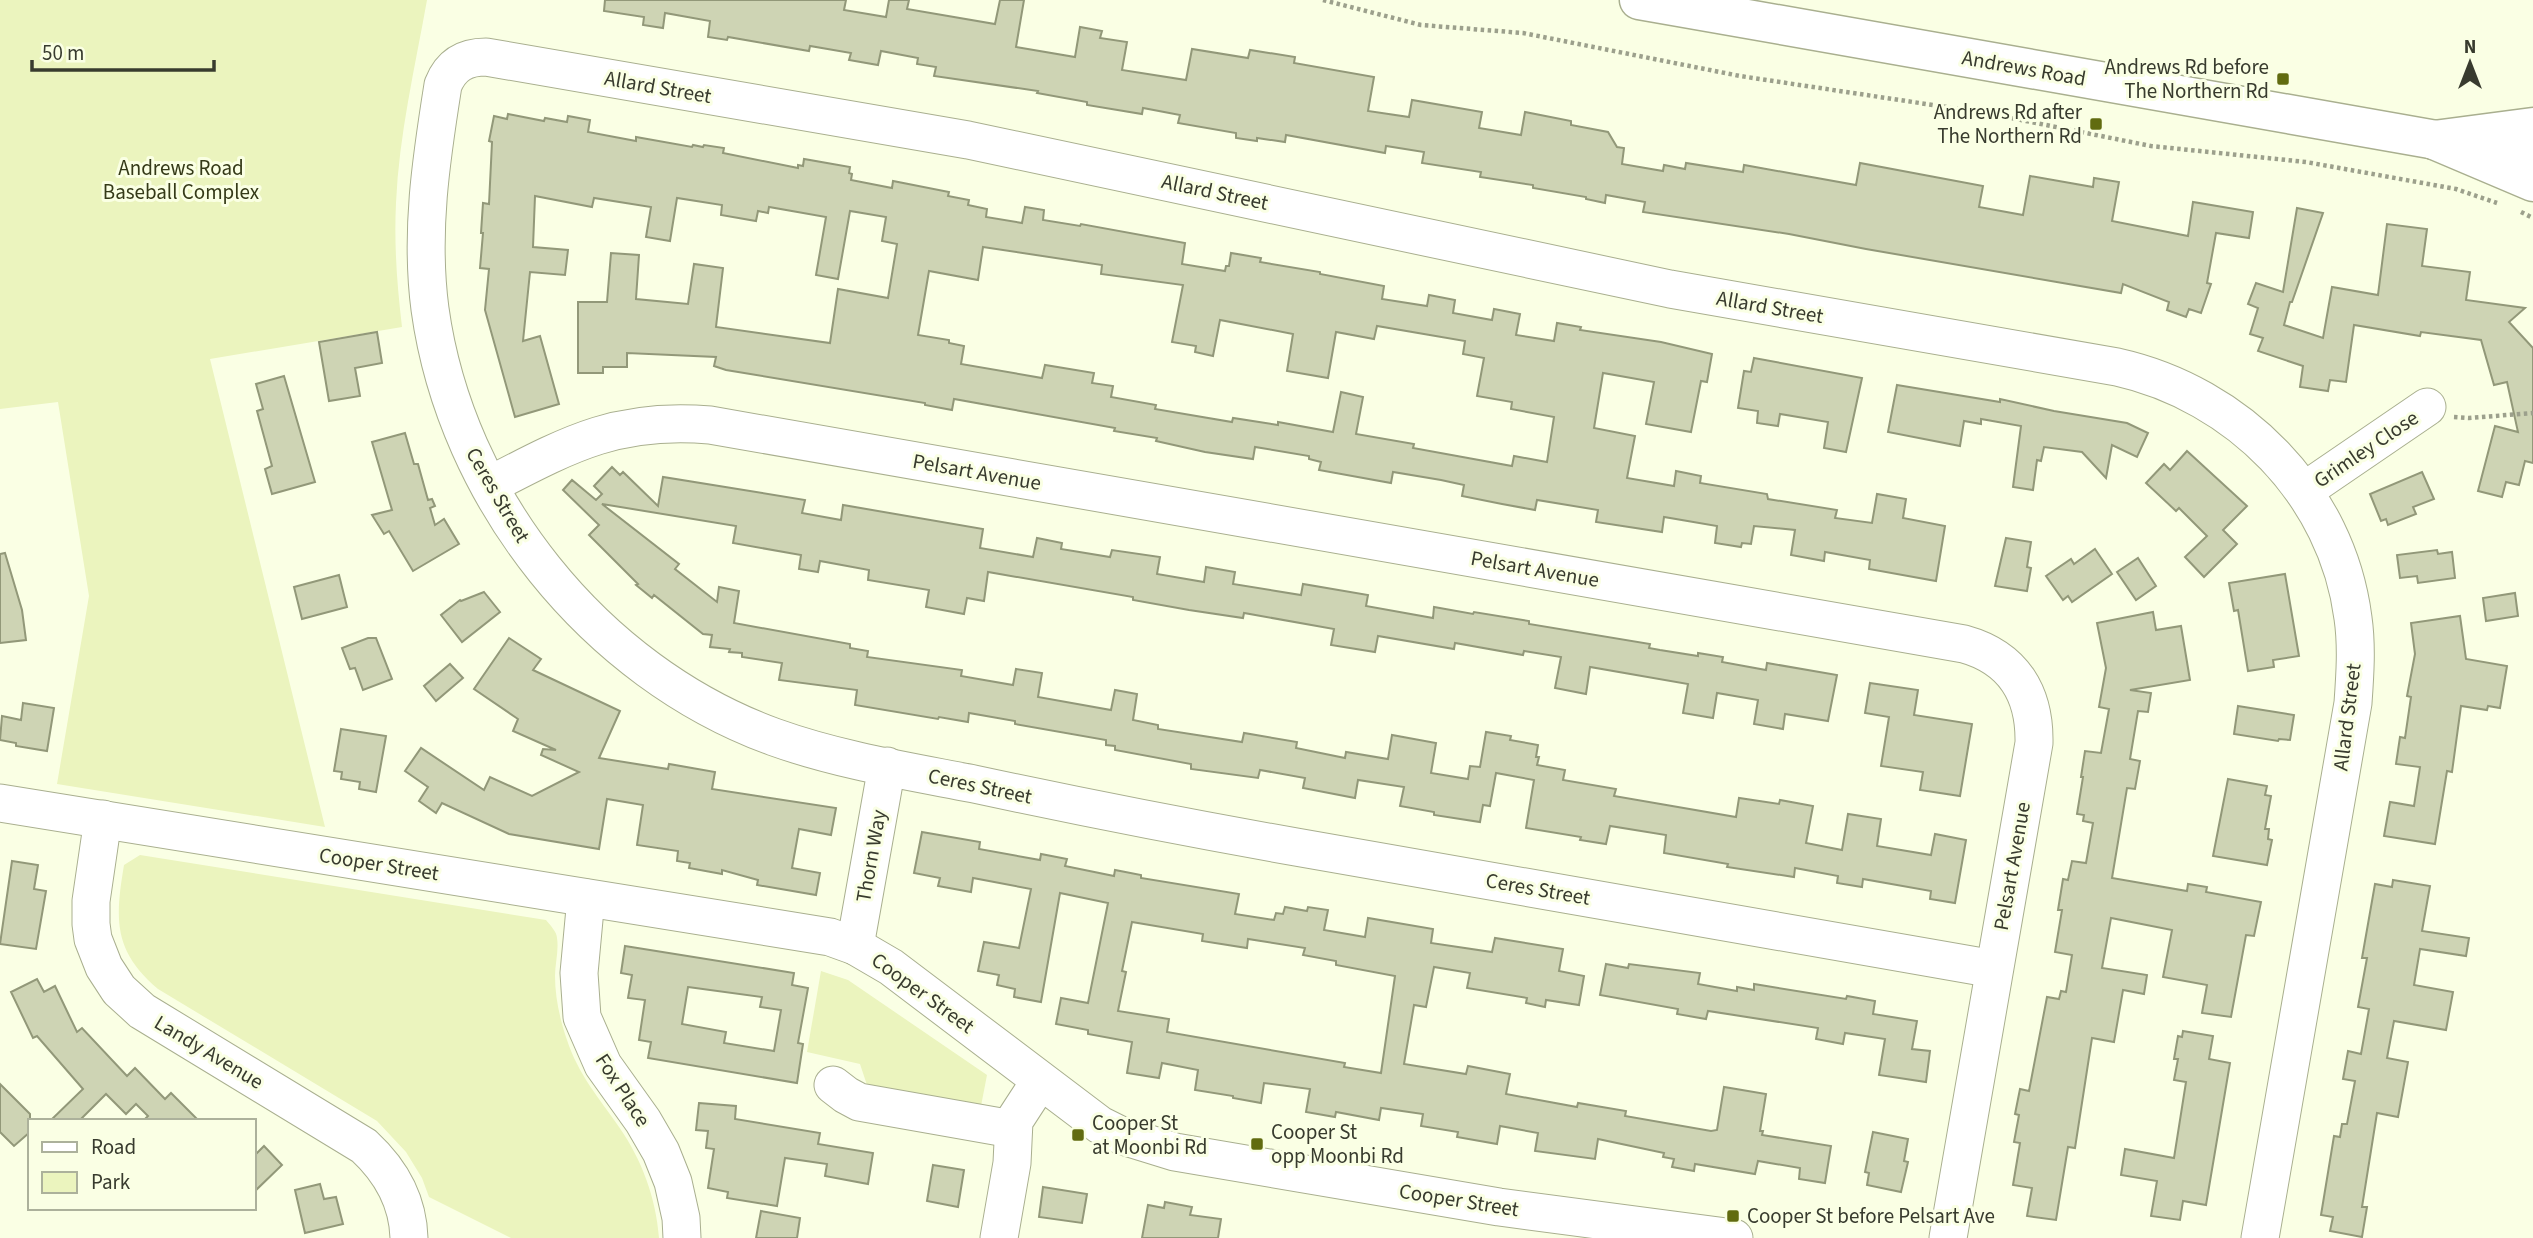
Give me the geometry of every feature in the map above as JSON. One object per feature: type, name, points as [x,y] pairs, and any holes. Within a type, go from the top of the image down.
[{"type":"main road","name":"Andrews Road","points":[[1639,0],[2533,157]]},
{"type":"main road","points":[[2434,140],[2533,127]]},
{"type":"main road","points":[[2434,140],[2518,199]]},
{"type":"street","name":"Allard Street","points":[[451,70],[467,59],[486,57],[954,138],[1670,289],[2135,371],[2186,390],[2223,411],[2262,443],[2304,491],[2326,528],[2345,582],[2353,616],[2355,676],[2350,717],[2260,1238]]},
{"type":"street","name":"Ceres Street","points":[[451,70],[443,85],[429,174],[425,234],[435,336],[451,396],[467,441],[505,514],[544,570],[581,611],[624,652],[708,707],[776,738],[887,766],[1159,823],[1994,969]]},
{"type":"street","name":"Grimley Close","points":[[2304,491],[2440,412]]},
{"type":"street","name":"Pelsart Avenue","points":[[490,485],[561,448],[614,429],[663,423],[710,425],[1977,647],[1998,659],[2016,677],[2027,695],[2034,727],[2034,743],[1948,1238]]},
{"type":"street","name":"Thorn Way","points":[[855,946],[887,766]]},
{"type":"street","name":"Cooper Street","points":[[0,803],[820,935],[855,946],[891,967],[1100,1125],[1120,1136],[1175,1152],[1499,1207],[1734,1238]]},
{"type":"street","name":"Landy Avenue","points":[[103,819],[90,912],[93,939],[111,979],[142,1011],[364,1146],[388,1171],[398,1190],[405,1210],[409,1238]]},
{"type":"street","name":"Fox Place","points":[[586,898],[579,973],[582,1017],[603,1065],[643,1121],[668,1167],[681,1218],[682,1238]]},
{"type":"street","points":[[999,1238],[1012,1163],[1012,1129],[1017,1114],[1040,1080]]},
{"type":"street","points":[[833,1085],[846,1096],[859,1101],[1012,1129]]},
{"type":"path","points":[[1323,0],[1421,25],[1523,33],[1740,76],[1986,113],[2151,146],[2306,162],[2518,199],[2533,218]]},
{"type":"path","points":[[2440,412],[2469,418],[2533,413]]},
{"type":"green space","name":"Andrews Road Baseball Complex","points":[[0,0],[427,0],[408,101],[398,178],[395,219],[402,327],[210,359],[325,827],[57,784],[89,596],[58,402],[0,409]]},
{"type":"green space","points":[[140,855],[546,920],[557,936],[556,992],[567,1040],[583,1075],[627,1140],[641,1166],[655,1208],[659,1238],[511,1238],[429,1197],[422,1178],[406,1152],[377,1121],[158,989],[143,975],[125,947],[119,918],[124,865]]},
{"type":"green space","points":[[821,971],[848,980],[987,1075],[981,1106],[867,1085],[860,1064],[807,1052]]},
{"type":"building","points":[[605,0],[846,0],[844,10],[886,17],[889,0],[909,0],[907,9],[995,24],[1000,0],[1024,0],[1016,47],[1075,57],[1080,27],[1102,31],[1100,38],[1127,42],[1122,70],[1186,80],[1192,49],[1248,58],[1250,50],[1295,57],[1294,63],[1374,77],[1368,111],[1409,117],[1412,100],[1482,112],[1479,128],[1521,135],[1525,112],[1571,121],[1571,125],[1608,132],[1617,147],[1624,148],[1622,164],[1663,171],[1664,165],[1685,169],[1686,163],[1743,172],[1744,165],[1856,185],[1860,163],[1983,186],[1979,207],[2023,215],[2030,176],[2093,187],[2094,178],[2119,182],[2112,221],[2188,236],[2193,202],[2253,212],[2249,238],[2216,233],[2207,283],[2211,284],[2201,313],[2189,309],[2186,317],[2167,310],[2169,302],[2123,284],[2121,293],[1789,234],[1643,212],[1645,202],[1606,195],[1605,203],[1533,188],[1533,185],[1480,177],[1481,172],[1422,163],[1424,152],[1386,146],[1385,153],[1286,135],[1285,142],[1236,138],[1236,133],[1178,123],[1180,115],[1143,108],[1142,114],[1087,105],[1087,102],[1037,93],[1038,91],[934,76],[936,67],[917,64],[918,58],[881,51],[878,65],[849,60],[851,53],[810,46],[809,51],[728,37],[727,40],[708,37],[710,21],[665,13],[663,28],[643,25],[644,17],[604,11]]},
{"type":"building","points":[[508,114],[567,122],[568,116],[590,120],[588,132],[636,141],[636,137],[692,147],[704,145],[724,148],[723,153],[798,168],[798,165],[803,166],[804,159],[850,167],[851,180],[892,188],[893,181],[949,192],[948,196],[969,200],[968,205],[987,209],[986,217],[1022,223],[1025,207],[1044,210],[1043,220],[1081,224],[1185,243],[1182,264],[1225,271],[1226,266],[1229,266],[1231,253],[1261,258],[1260,262],[1384,286],[1382,299],[1427,306],[1429,295],[1455,300],[1453,313],[1492,320],[1494,309],[1520,314],[1516,335],[1554,341],[1557,323],[1581,327],[1580,330],[1661,342],[1712,354],[1707,382],[1701,381],[1691,432],[1646,424],[1654,382],[1603,373],[1594,428],[1635,436],[1627,478],[1674,486],[1676,471],[1701,476],[1700,483],[1767,494],[1768,499],[1837,510],[1835,518],[1872,523],[1877,494],[1906,499],[1903,518],[1945,526],[1936,581],[1869,569],[1870,560],[1825,552],[1824,561],[1791,555],[1795,530],[1754,526],[1751,544],[1742,543],[1741,547],[1715,543],[1717,526],[1664,517],[1662,532],[1596,522],[1598,510],[1537,500],[1535,510],[1502,504],[1462,496],[1464,485],[1441,480],[1393,472],[1391,483],[1319,470],[1321,462],[1309,459],[1309,456],[1255,447],[1253,459],[1205,452],[1156,441],[1157,438],[1114,431],[1115,428],[954,399],[952,410],[925,403],[726,370],[714,366],[716,357],[627,353],[627,367],[603,367],[603,373],[578,373],[578,302],[607,302],[611,253],[639,255],[636,299],[688,304],[694,264],[723,268],[716,327],[830,343],[838,289],[888,298],[897,244],[882,241],[886,217],[850,211],[838,279],[816,275],[826,217],[769,207],[768,213],[758,211],[756,221],[721,215],[722,205],[677,198],[670,241],[646,237],[651,207],[594,198],[592,207],[535,196],[533,247],[568,250],[565,275],[530,272],[523,341],[540,336],[559,404],[515,417],[485,310],[489,269],[480,268],[483,203],[489,204],[492,142],[489,141],[494,116],[507,119]],"holes":[[[983,247],[1102,265],[1101,274],[1183,285],[1172,342],[1196,346],[1195,352],[1213,356],[1220,320],[1293,334],[1287,371],[1328,378],[1336,332],[1374,339],[1377,326],[1465,341],[1463,354],[1484,358],[1477,396],[1512,402],[1511,409],[1554,417],[1547,462],[1514,456],[1512,466],[1413,448],[1414,444],[1356,434],[1363,397],[1341,392],[1333,432],[1278,422],[1278,425],[1233,418],[1232,422],[1155,409],[1156,405],[1111,397],[1113,386],[1092,383],[1094,373],[1045,365],[1042,378],[961,364],[964,346],[949,343],[949,340],[918,335],[929,271],[978,280]]]},
{"type":"building","points":[[2297,208],[2323,213],[2284,325],[2323,338],[2332,287],[2378,295],[2387,224],[2427,229],[2422,266],[2470,272],[2466,300],[2525,308],[2509,322],[2533,348],[2533,463],[2525,461],[2519,485],[2506,482],[2502,497],[2478,491],[2495,426],[2518,432],[2507,382],[2494,385],[2481,340],[2421,332],[2420,336],[2354,325],[2346,382],[2330,380],[2328,391],[2300,387],[2303,366],[2258,351],[2263,338],[2250,334],[2258,308],[2248,304],[2256,283],[2283,292]]},
{"type":"building","points":[[377,332],[382,363],[355,368],[360,396],[329,401],[319,342]]},
{"type":"building","points":[[1754,358],[1862,378],[1846,452],[1824,448],[1828,422],[1780,414],[1778,426],[1757,423],[1758,411],[1738,408],[1744,371],[1751,372]]},
{"type":"building","points":[[284,376],[315,482],[272,494],[265,469],[272,466],[257,411],[263,409],[256,384]]},
{"type":"building","points":[[1897,385],[2000,402],[2000,399],[2127,423],[2148,433],[2137,457],[2112,445],[2106,478],[2082,452],[2044,447],[2041,461],[2037,460],[2033,490],[2013,487],[2021,426],[1981,419],[1981,424],[1964,421],[1960,446],[1888,432]]},
{"type":"building","points":[[405,433],[414,464],[418,464],[428,500],[432,499],[435,506],[430,508],[435,525],[444,519],[459,544],[413,571],[389,531],[384,534],[372,515],[392,510],[372,442]]},
{"type":"building","points":[[2187,451],[2247,506],[2223,530],[2237,544],[2204,577],[2185,557],[2207,536],[2179,508],[2176,511],[2146,483],[2164,464],[2170,470]]},
{"type":"building","points":[[612,467],[620,475],[623,472],[658,506],[663,477],[805,500],[802,513],[841,520],[843,505],[983,529],[980,548],[1033,557],[1037,538],[1062,543],[1061,549],[1110,557],[1112,550],[1160,557],[1157,574],[1204,582],[1206,567],[1235,572],[1233,584],[1301,595],[1303,584],[1368,595],[1366,606],[1433,618],[1434,607],[1473,614],[1474,612],[1650,644],[1649,648],[1660,650],[1723,657],[1722,662],[1766,670],[1767,663],[1837,675],[1828,721],[1785,714],[1783,729],[1754,724],[1758,700],[1717,693],[1713,718],[1683,713],[1688,684],[1590,667],[1586,694],[1555,688],[1561,657],[1524,651],[1523,655],[1455,643],[1454,649],[1378,636],[1375,652],[1331,645],[1334,629],[1244,613],[1243,618],[1189,610],[1133,600],[1133,597],[988,572],[984,601],[967,598],[964,614],[926,607],[929,590],[868,580],[869,570],[820,561],[818,572],[799,569],[801,555],[733,543],[736,526],[602,504],[679,564],[675,569],[717,602],[719,587],[739,591],[734,623],[850,644],[850,648],[868,651],[867,657],[962,670],[961,676],[1013,685],[1016,669],[1042,673],[1038,697],[1111,710],[1115,690],[1137,694],[1133,720],[1158,725],[1158,729],[1242,742],[1244,733],[1297,742],[1296,748],[1345,758],[1346,752],[1388,759],[1392,735],[1436,743],[1431,773],[1468,779],[1470,766],[1480,767],[1486,732],[1511,736],[1510,740],[1538,745],[1537,765],[1565,770],[1563,780],[1616,789],[1614,796],[1736,817],[1739,798],[1779,804],[1780,800],[1813,806],[1806,843],[1842,850],[1848,814],[1881,819],[1877,846],[1931,855],[1935,834],[1966,840],[1955,903],[1930,899],[1931,891],[1863,879],[1862,887],[1837,883],[1838,876],[1795,868],[1794,877],[1727,867],[1728,864],[1664,853],[1666,835],[1610,826],[1606,844],[1526,828],[1534,780],[1496,773],[1490,806],[1483,805],[1480,822],[1434,815],[1434,812],[1400,806],[1404,787],[1358,780],[1355,798],[1303,788],[1305,778],[1260,770],[1258,778],[1191,769],[1191,764],[1115,750],[1115,746],[1106,745],[1106,740],[1015,724],[1015,721],[969,713],[968,722],[938,719],[855,705],[857,690],[779,680],[782,663],[742,657],[742,653],[729,652],[730,649],[710,647],[712,635],[703,634],[654,595],[652,598],[636,585],[638,584],[589,535],[599,525],[563,490],[572,480],[596,500],[602,494],[594,486]]},
{"type":"building","points":[[2422,472],[2434,499],[2413,507],[2416,514],[2388,525],[2386,519],[2381,521],[2370,494]]},
{"type":"building","points":[[2006,538],[2031,542],[2027,567],[2031,568],[2027,591],[1995,586]]},
{"type":"building","points":[[2095,549],[2112,574],[2072,602],[2068,596],[2063,600],[2046,576],[2071,559],[2074,564]]},
{"type":"building","points":[[2437,550],[2438,554],[2452,552],[2455,578],[2418,583],[2417,576],[2400,578],[2397,555]]},
{"type":"building","points":[[5,553],[22,610],[26,640],[0,643],[0,554]]},
{"type":"building","points":[[2138,558],[2156,586],[2136,600],[2117,572]]},
{"type":"building","points":[[2285,574],[2299,656],[2273,660],[2274,667],[2248,671],[2238,610],[2234,611],[2229,583]]},
{"type":"building","points":[[339,575],[347,607],[302,619],[294,587]]},
{"type":"building","points":[[484,592],[500,612],[462,642],[441,615],[460,600]]},
{"type":"building","points":[[2515,593],[2518,616],[2486,621],[2483,598]]},
{"type":"building","points":[[2153,612],[2156,630],[2181,626],[2190,680],[2130,690],[2151,693],[2148,712],[2138,711],[2130,759],[2140,761],[2135,789],[2127,788],[2112,878],[2187,891],[2188,884],[2207,887],[2206,892],[2261,902],[2254,936],[2246,935],[2231,1017],[2202,1013],[2207,985],[2163,977],[2172,930],[2111,918],[2102,968],[2147,975],[2144,994],[2123,990],[2114,1042],[2092,1038],[2075,1148],[2068,1147],[2056,1220],[2027,1216],[2032,1188],[2013,1185],[2020,1143],[2014,1142],[2019,1115],[2015,1114],[2020,1089],[2029,1091],[2047,997],[2059,999],[2061,991],[2066,992],[2072,955],[2055,952],[2062,910],[2058,910],[2063,879],[2068,880],[2072,861],[2086,863],[2093,823],[2083,821],[2084,815],[2077,814],[2081,777],[2085,751],[2101,753],[2109,709],[2099,707],[2106,668],[2097,623]]},
{"type":"building","points":[[2460,616],[2466,659],[2507,666],[2500,708],[2488,706],[2487,710],[2461,706],[2452,772],[2447,771],[2435,844],[2384,836],[2390,802],[2414,806],[2420,767],[2396,764],[2400,737],[2405,738],[2411,697],[2407,696],[2415,654],[2411,623]]},
{"type":"building","points":[[368,638],[376,638],[392,679],[363,690],[355,668],[350,669],[342,648]]},
{"type":"building","points":[[509,638],[541,659],[533,670],[620,711],[599,758],[668,769],[669,764],[715,772],[712,789],[836,808],[831,835],[799,829],[792,868],[820,873],[816,895],[757,885],[758,880],[722,870],[722,874],[689,868],[690,863],[677,861],[678,851],[637,845],[643,805],[607,799],[599,849],[509,834],[442,803],[436,813],[419,801],[428,787],[405,771],[421,748],[484,790],[490,777],[532,796],[579,772],[541,755],[543,749],[556,750],[513,731],[518,719],[474,689]]},
{"type":"building","points":[[450,664],[463,678],[436,701],[424,686]]},
{"type":"building","points":[[1870,683],[1918,690],[1914,715],[1972,724],[1960,796],[1920,790],[1923,772],[1881,766],[1889,717],[1865,713]]},
{"type":"building","points":[[23,703],[54,708],[47,751],[16,746],[16,743],[0,740],[2,716],[21,720]]},
{"type":"building","points":[[2238,706],[2294,715],[2290,740],[2278,741],[2234,734]]},
{"type":"building","points":[[341,729],[386,736],[376,792],[359,789],[360,782],[341,779],[342,772],[334,771]]},
{"type":"building","points":[[2228,779],[2267,786],[2265,795],[2271,796],[2265,829],[2269,829],[2268,839],[2272,840],[2267,865],[2213,856]]},
{"type":"building","points":[[922,832],[980,842],[979,849],[1040,860],[1041,854],[1067,859],[1065,866],[1114,876],[1115,870],[1141,875],[1141,878],[1239,894],[1235,914],[1274,920],[1276,913],[1283,914],[1285,907],[1307,911],[1308,907],[1328,910],[1324,930],[1365,937],[1368,918],[1433,929],[1431,943],[1492,952],[1495,938],[1563,949],[1559,971],[1584,976],[1579,1005],[1546,1000],[1545,1007],[1526,1003],[1527,998],[1467,988],[1470,973],[1434,967],[1426,1007],[1414,1005],[1404,1064],[1466,1074],[1468,1066],[1510,1074],[1506,1094],[1577,1107],[1578,1103],[1626,1111],[1625,1116],[1711,1131],[1717,1130],[1724,1087],[1766,1094],[1760,1131],[1763,1131],[1762,1135],[1831,1146],[1825,1183],[1799,1179],[1800,1168],[1758,1161],[1755,1174],[1695,1164],[1694,1171],[1672,1167],[1674,1159],[1663,1157],[1664,1153],[1598,1139],[1595,1159],[1535,1151],[1538,1133],[1500,1126],[1497,1144],[1457,1137],[1458,1132],[1421,1126],[1423,1114],[1381,1108],[1379,1120],[1336,1112],[1335,1117],[1306,1112],[1310,1089],[1264,1083],[1261,1103],[1195,1090],[1198,1070],[1162,1063],[1159,1078],[1127,1073],[1132,1042],[1088,1034],[1088,1030],[1056,1024],[1061,998],[1088,1003],[1108,903],[1060,893],[1041,1002],[1014,997],[1015,989],[997,985],[999,975],[978,971],[984,942],[1019,948],[1031,889],[973,878],[971,892],[938,886],[940,878],[914,873]],"holes":[[[1132,922],[1203,934],[1202,941],[1247,948],[1248,939],[1305,948],[1303,955],[1336,961],[1336,965],[1395,976],[1381,1073],[1344,1067],[1345,1063],[1167,1032],[1169,1019],[1118,1011],[1126,972],[1122,971]]]},
{"type":"building","points":[[12,861],[38,865],[34,889],[46,891],[36,949],[0,944]]},
{"type":"building","points":[[2393,880],[2430,886],[2422,931],[2469,938],[2466,956],[2420,949],[2414,985],[2453,992],[2446,1030],[2394,1021],[2387,1058],[2408,1062],[2398,1117],[2377,1113],[2362,1207],[2367,1207],[2362,1237],[2330,1231],[2333,1217],[2321,1215],[2334,1136],[2340,1137],[2342,1124],[2347,1124],[2355,1081],[2343,1079],[2348,1051],[2361,1054],[2369,1009],[2358,1007],[2367,958],[2362,958],[2375,884],[2392,887]]},
{"type":"building","points":[[625,946],[794,973],[792,985],[808,988],[798,1043],[803,1044],[797,1083],[648,1058],[651,1042],[639,1040],[645,1000],[628,998],[632,975],[621,973]],"holes":[[[688,987],[762,997],[760,1007],[781,1010],[774,1051],[724,1043],[726,1032],[682,1024]]]},
{"type":"building","points":[[1606,964],[1628,968],[1629,964],[1700,973],[1698,984],[1737,991],[1737,987],[1754,990],[1754,984],[1875,1001],[1873,1014],[1917,1021],[1912,1049],[1930,1051],[1926,1082],[1879,1075],[1885,1039],[1845,1033],[1843,1044],[1816,1039],[1818,1028],[1708,1011],[1706,1019],[1677,1014],[1678,1009],[1600,995]]},
{"type":"building","points":[[37,979],[44,992],[55,986],[77,1032],[82,1028],[127,1076],[135,1068],[165,1099],[171,1093],[197,1119],[145,1119],[148,1116],[136,1104],[126,1114],[106,1094],[81,1119],[52,1119],[83,1089],[37,1036],[33,1038],[11,992]]},
{"type":"building","points":[[2183,1031],[2213,1036],[2209,1059],[2230,1063],[2206,1205],[2183,1201],[2180,1220],[2151,1216],[2157,1181],[2121,1175],[2125,1149],[2174,1158],[2186,1082],[2174,1080],[2178,1059],[2174,1059],[2178,1036],[2182,1037]]},
{"type":"building","points":[[0,1084],[30,1114],[30,1119],[28,1134],[14,1146],[0,1132]]},
{"type":"building","points":[[699,1103],[736,1106],[735,1119],[820,1133],[818,1144],[873,1153],[868,1184],[825,1176],[827,1164],[785,1158],[777,1206],[727,1198],[728,1192],[708,1188],[714,1149],[706,1148],[708,1131],[696,1130]]},
{"type":"building","points":[[1873,1132],[1908,1139],[1904,1161],[1908,1162],[1901,1192],[1867,1185],[1869,1173],[1865,1172]]},
{"type":"building","points":[[264,1146],[282,1165],[256,1190],[256,1154]]},
{"type":"building","points":[[933,1165],[964,1170],[958,1207],[927,1201]]},
{"type":"building","points":[[320,1184],[324,1199],[336,1197],[343,1224],[305,1233],[295,1190]]},
{"type":"building","points":[[1043,1187],[1087,1194],[1082,1223],[1039,1217]]},
{"type":"building","points":[[1165,1202],[1192,1207],[1190,1215],[1221,1219],[1218,1238],[1142,1238],[1148,1205],[1164,1208]]},
{"type":"building","points":[[761,1211],[800,1218],[797,1238],[756,1238]]},
{"type":"place","name":"Andrews Rd before The Northern Rd","points":[[2283,79]]},
{"type":"place","name":"Andrews Rd after The Northern Rd","points":[[2096,124]]},
{"type":"place","name":"Cooper St at Moonbi Rd","points":[[1078,1135]]},
{"type":"place","name":"Cooper St opp Moonbi Rd","points":[[1257,1144]]},
{"type":"place","name":"Cooper St before Pelsart Ave","points":[[1733,1216]]}]
